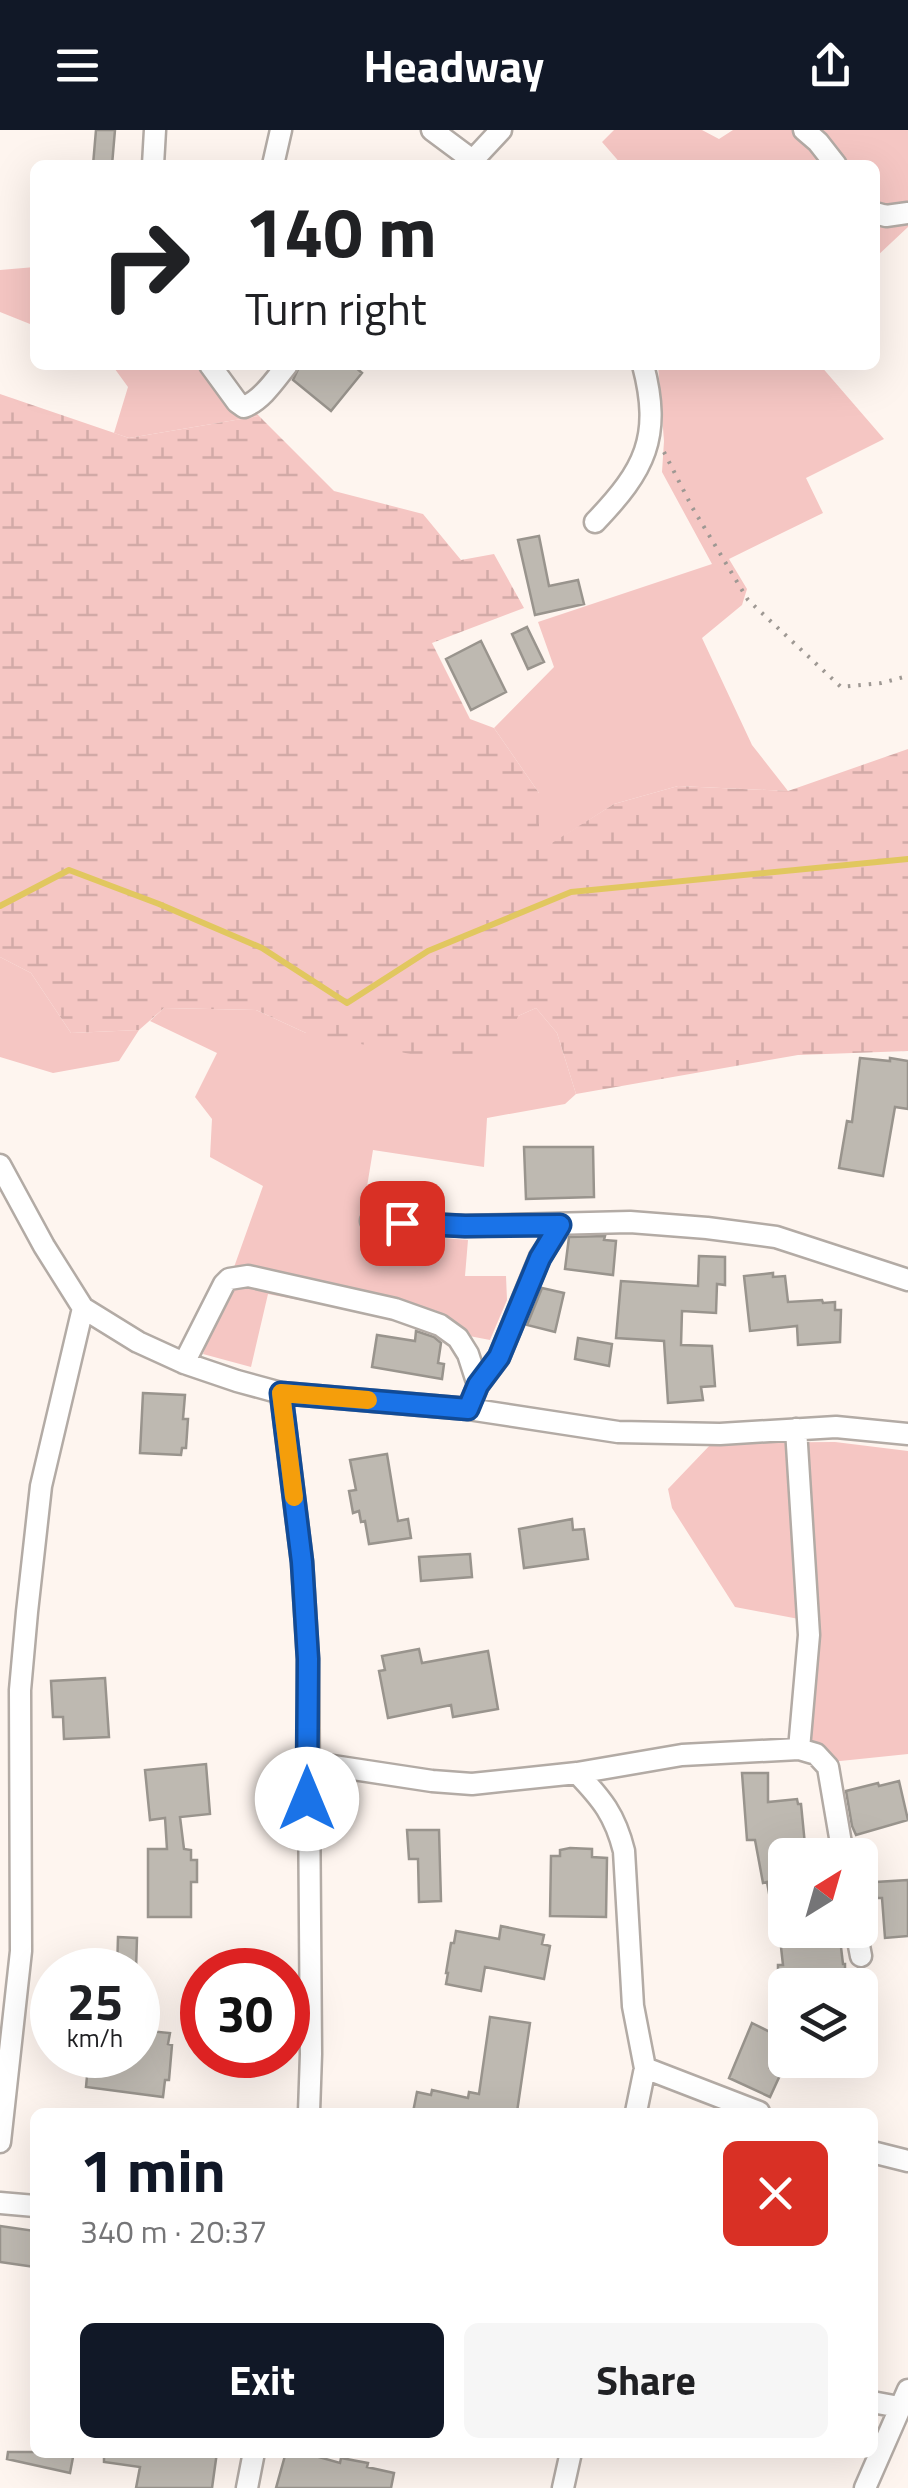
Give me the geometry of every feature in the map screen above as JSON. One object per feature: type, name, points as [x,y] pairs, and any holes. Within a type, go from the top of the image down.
[{"type":"street","points":[[153,160],[156,130]]},
{"type":"street","points":[[274,160],[282,130]]},
{"type":"street","points":[[432,130],[473,160]]},
{"type":"street","points":[[478,160],[500,130]]},
{"type":"street","points":[[804,130],[832,160]]},
{"type":"street","points":[[880,214],[908,213]]},
{"type":"street","points":[[214,370],[244,407],[251,405],[283,370]]},
{"type":"street","points":[[595,522],[643,460],[652,425],[644,370]]},
{"type":"street","points":[[2,1173],[83,1308],[138,1342],[184,1363],[281,1393],[468,1409],[618,1432],[720,1434],[836,1426],[908,1434]]},
{"type":"street","points":[[371,1221],[465,1226],[630,1222],[707,1228],[776,1238],[908,1280]]},
{"type":"street","points":[[468,1409],[478,1385],[499,1357],[540,1258],[560,1225]]},
{"type":"street","points":[[184,1363],[224,1284],[229,1279],[248,1276],[395,1309],[440,1324],[458,1338],[468,1354],[478,1385]]},
{"type":"street","points":[[0,2142],[22,1951],[20,1690],[41,1486],[83,1308]]},
{"type":"street","points":[[281,1393],[302,1562],[308,1659],[309,2108]]},
{"type":"street","points":[[796,1429],[809,1635],[799,1749]]},
{"type":"street","points":[[307,1762],[472,1784],[682,1756],[799,1749],[816,1754],[828,1767],[840,1838]]},
{"type":"street","points":[[576,1773],[604,1802],[624,1850],[632,2006],[645,2068],[637,2108]]},
{"type":"street","points":[[859,1948],[861,1956]]},
{"type":"street","points":[[645,2068],[749,2108]]},
{"type":"street","points":[[878,2154],[908,2162]]},
{"type":"street","points":[[0,2203],[30,2206]]},
{"type":"street","points":[[878,2401],[904,2398]]},
{"type":"street","points":[[865,2488],[904,2398]]},
{"type":"street","points":[[248,2488],[253,2458]]},
{"type":"street","points":[[563,2488],[570,2458]]},
{"type":"path","points":[[652,425],[692,507],[748,600],[841,688],[908,676]]},
{"type":"green space","points":[[614,130],[702,130],[719,139],[733,130],[908,130],[908,227],[880,253],[880,160],[618,160],[602,142]]},
{"type":"green space","points":[[30,267],[30,324],[0,312],[0,270]]},
{"type":"green space","points":[[116,370],[219,370],[259,416],[129,438],[114,433],[128,387]]},
{"type":"green space","points":[[658,370],[824,370],[884,439],[806,478],[823,513],[729,559],[747,589],[742,605],[702,638],[752,745],[788,791],[678,786],[614,804],[539,852],[539,793],[494,728],[554,667],[538,622],[712,564],[662,472],[664,441]]},
{"type":"green space","points":[[0,394],[129,438],[259,416],[334,491],[423,514],[461,560],[494,554],[524,608],[432,643],[470,719],[494,728],[539,793],[539,851],[614,804],[678,786],[788,791],[908,749],[908,1051],[798,1055],[576,1094],[557,1033],[536,1008],[518,1016],[508,1041],[465,1065],[306,1033],[256,1010],[164,1008],[139,1030],[71,1033],[31,973],[0,957]]},
{"type":"green space","points":[[0,957],[31,973],[71,1033],[139,1030],[119,1061],[53,1073],[0,1057]]},
{"type":"green space","points":[[164,1008],[256,1010],[306,1033],[518,1016],[536,1008],[557,1033],[576,1094],[565,1104],[487,1118],[484,1167],[373,1150],[361,1223],[397,1234],[468,1240],[465,1276],[506,1276],[507,1300],[490,1340],[464,1335],[435,1310],[355,1311],[268,1294],[251,1367],[203,1354],[263,1186],[210,1157],[212,1119],[195,1097],[217,1053],[150,1021]]},
{"type":"green space","points":[[835,1442],[908,1451],[908,1754],[821,1763],[805,1744],[820,1623],[735,1607],[672,1508],[668,1489],[712,1443]]},
{"type":"building","points":[[96,130],[115,130],[112,160],[93,160]]},
{"type":"building","points":[[298,370],[362,373],[331,411],[293,380]]},
{"type":"building","points":[[539,536],[549,586],[578,580],[584,604],[535,615],[518,540]]},
{"type":"building","points":[[527,627],[544,662],[528,669],[512,634]]},
{"type":"building","points":[[481,641],[506,692],[471,710],[446,659]]},
{"type":"building","points":[[860,1058],[908,1061],[908,1109],[895,1107],[883,1176],[839,1168],[847,1121],[852,1122]]},
{"type":"building","points":[[524,1147],[593,1147],[594,1197],[526,1199]]},
{"type":"building","points":[[605,1236],[604,1240],[616,1241],[613,1275],[565,1269],[569,1237]]},
{"type":"building","points":[[699,1256],[725,1257],[725,1285],[717,1284],[716,1313],[682,1311],[681,1345],[712,1346],[715,1386],[701,1387],[703,1400],[668,1403],[664,1341],[616,1338],[621,1281],[698,1286]]},
{"type":"building","points":[[773,1273],[773,1277],[785,1276],[788,1302],[835,1302],[835,1310],[841,1310],[840,1342],[798,1345],[797,1326],[750,1331],[744,1276]]},
{"type":"building","points":[[542,1288],[564,1293],[555,1332],[527,1325]]},
{"type":"building","points":[[416,1331],[441,1343],[438,1363],[444,1364],[442,1379],[372,1367],[377,1335],[415,1341]]},
{"type":"building","points":[[578,1338],[612,1344],[609,1366],[575,1359]]},
{"type":"building","points":[[143,1393],[185,1395],[183,1419],[188,1419],[186,1448],[182,1448],[181,1455],[140,1453]]},
{"type":"building","points":[[387,1454],[398,1521],[408,1519],[411,1538],[369,1544],[365,1521],[361,1522],[359,1511],[353,1513],[349,1491],[356,1490],[350,1460]]},
{"type":"building","points":[[572,1519],[573,1530],[584,1529],[588,1559],[524,1568],[519,1529]]},
{"type":"building","points":[[470,1554],[472,1577],[421,1581],[419,1557]]},
{"type":"building","points":[[419,1649],[422,1663],[488,1651],[498,1709],[453,1717],[451,1705],[388,1718],[379,1671],[385,1670],[382,1656]]},
{"type":"building","points":[[105,1678],[109,1737],[64,1739],[63,1717],[53,1717],[51,1681]]},
{"type":"building","points":[[206,1764],[210,1814],[180,1817],[184,1849],[191,1850],[191,1860],[197,1860],[197,1882],[191,1882],[191,1917],[148,1917],[148,1849],[167,1849],[165,1818],[150,1820],[145,1770]]},
{"type":"building","points":[[742,1773],[768,1773],[768,1802],[797,1799],[801,1804],[804,1838],[768,1838],[768,1888],[767,1882],[763,1883],[755,1840],[747,1840]]},
{"type":"building","points":[[899,1781],[908,1820],[856,1835],[846,1791]]},
{"type":"building","points":[[407,1830],[439,1830],[441,1901],[419,1902],[418,1859],[409,1859]]},
{"type":"building","points":[[592,1849],[592,1857],[607,1858],[606,1917],[550,1916],[551,1856],[560,1856],[560,1850]]},
{"type":"building","points":[[908,1880],[908,1936],[885,1938],[878,1882]]},
{"type":"building","points":[[501,1926],[544,1935],[542,1944],[550,1946],[544,1979],[485,1967],[481,1991],[446,1984],[456,1931],[499,1939]]},
{"type":"building","points":[[118,1937],[137,1938],[137,1948],[118,1948]]},
{"type":"building","points":[[781,1948],[841,1948],[845,1968],[778,1968],[783,1965]]},
{"type":"building","points":[[490,2017],[530,2023],[518,2108],[414,2108],[417,2092],[431,2095],[432,2090],[468,2098],[469,2092],[479,2094]]},
{"type":"building","points":[[752,2023],[768,2031],[768,2078],[779,2078],[770,2097],[729,2078]]},
{"type":"building","points":[[160,2032],[170,2033],[169,2080],[165,2080],[163,2097],[86,2087],[87,2078],[160,2078]]},
{"type":"building","points":[[0,2226],[30,2230],[30,2266],[0,2262]]},
{"type":"building","points":[[8,2452],[30,2452],[30,2458],[73,2458],[70,2473],[7,2459]]},
{"type":"building","points":[[104,2458],[216,2458],[212,2488],[136,2488],[140,2467],[104,2462]]},
{"type":"building","points":[[284,2458],[322,2458],[340,2463],[341,2458],[394,2473],[391,2488],[276,2488]]},
{"type":"waterway","points":[[0,906],[69,870],[262,948],[347,1003],[428,951],[571,892],[908,859]]},
{"type":"slow traffic","points":[[294,1497],[281,1393],[368,1400]]},
{"type":"route","points":[[307,1799],[308,1659],[302,1562],[281,1393],[468,1409],[478,1385],[499,1357],[526,1288],[560,1225],[402,1223]]}]
